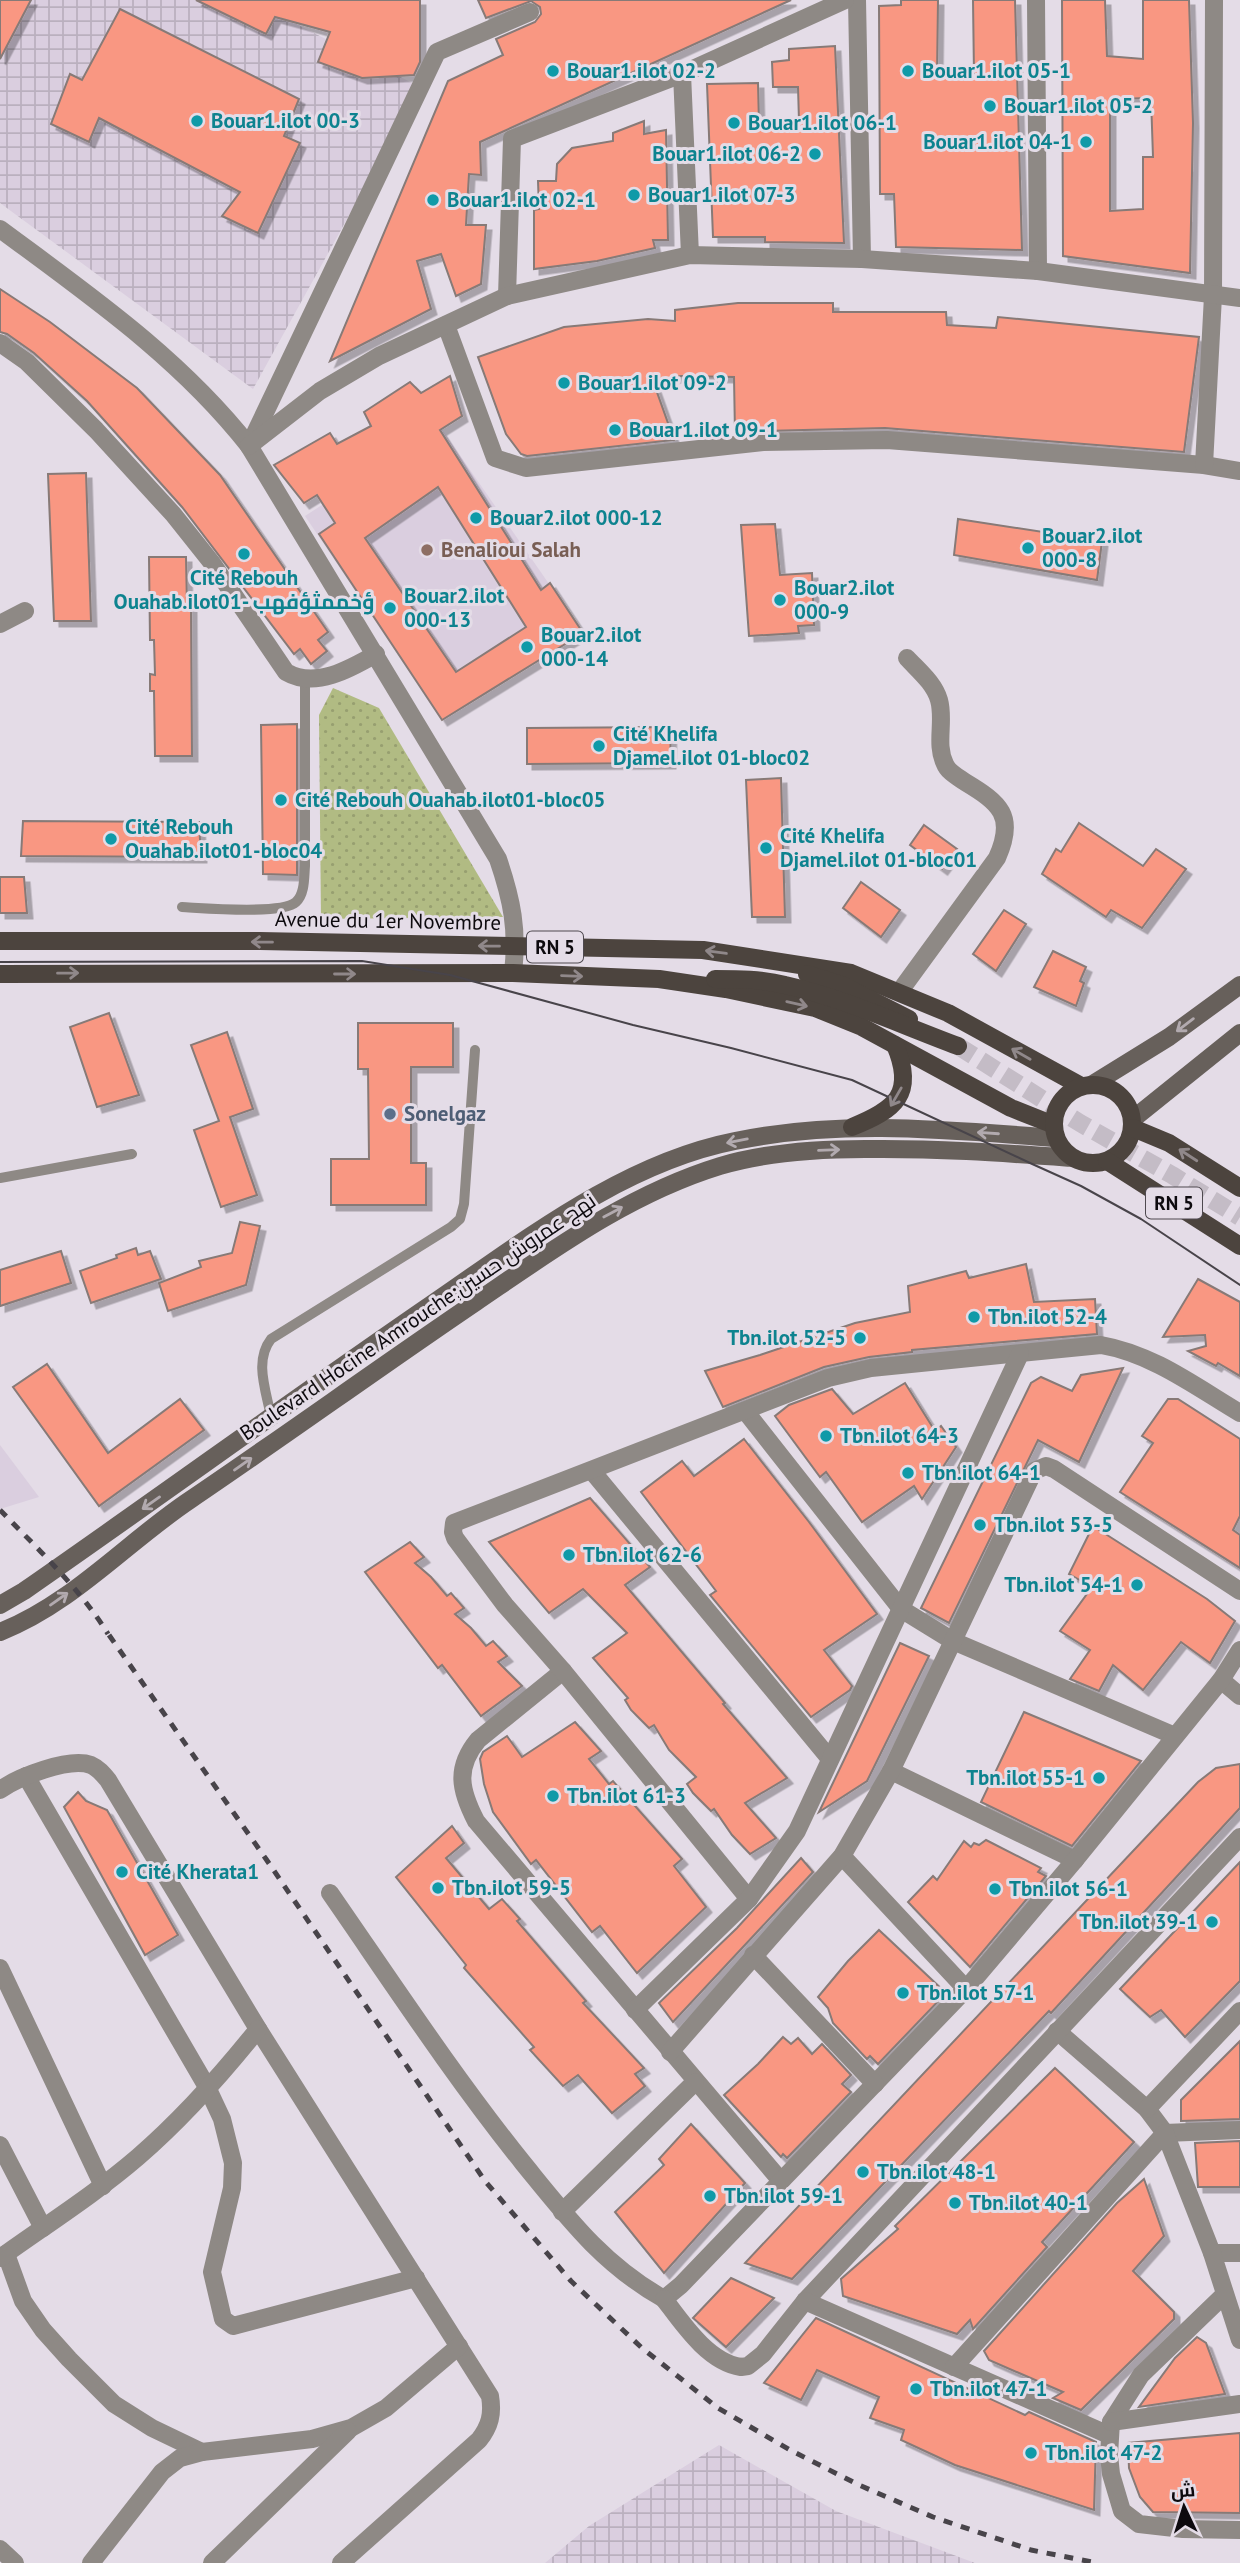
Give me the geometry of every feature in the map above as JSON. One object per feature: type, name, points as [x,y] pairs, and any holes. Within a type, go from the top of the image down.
[{"type":"main road","name":"Avenue du 1er Novembre","points":[[0,941],[260,942],[703,950],[851,973],[948,1013],[1087,1085]]},
{"type":"main road","name":"RN 5","points":[[0,974],[513,973],[659,979],[747,979],[783,984],[818,994],[958,1046],[881,1003],[842,985],[761,959]]},
{"type":"main road","name":"RN 5","points":[[659,979],[726,989],[815,1008],[862,1027],[1055,1131]]},
{"type":"main road","points":[[1087,1085],[1115,1091],[1130,1108],[1133,1123],[1125,1148],[1107,1161],[1084,1162],[1063,1149],[1055,1131],[1055,1115],[1064,1097],[1169,1037],[1240,985]]},
{"type":"main road","points":[[1133,1123],[1240,1033]]},
{"type":"main road","points":[[852,1127],[881,1115],[900,1093],[905,1077],[895,1045]]},
{"type":"main road","name":"RN 5","points":[[1133,1123],[1240,1188]]},
{"type":"main road","name":"Boulevard Hocine Amrouche;نهج عمروش حسين","points":[[0,1605],[55,1570],[576,1207],[628,1179],[707,1147],[734,1141],[852,1127],[1055,1131]]},
{"type":"main road","name":"Boulevard Hocine Amrouche;نهج عمروش حسين","points":[[0,1632],[35,1615],[63,1597],[164,1517],[558,1244],[641,1197],[721,1166],[766,1156],[825,1149],[944,1148],[1073,1157]]},
{"type":"main road","name":"RN 5","points":[[1107,1161],[1240,1246]]},
{"type":"street","points":[[507,296],[512,139],[682,74],[845,0]]},
{"type":"street","points":[[857,0],[862,259]]},
{"type":"street","points":[[1036,0],[1038,271]]},
{"type":"street","points":[[1204,465],[1213,296],[1214,0]]},
{"type":"street","points":[[249,446],[437,52],[530,12]]},
{"type":"street","points":[[682,74],[690,255]]},
{"type":"street","points":[[0,229],[138,332],[220,409],[249,446],[498,859],[513,912],[516,946],[513,973]]},
{"type":"street","points":[[249,446],[320,391],[379,356],[507,296],[690,255],[862,259],[1038,271],[1240,298]]},
{"type":"street","points":[[446,325],[495,458],[526,468],[763,442],[887,440],[1204,465],[1240,471]]},
{"type":"street","points":[[0,343],[27,362],[96,430],[173,514],[212,563],[286,673],[305,680],[352,668],[376,654]]},
{"type":"street","points":[[0,624],[24,611]]},
{"type":"street","points":[[900,992],[997,858],[1005,841],[1006,827],[1002,810],[990,797],[946,767],[941,755],[940,701],[932,684],[907,658]]},
{"type":"street","points":[[749,1899],[563,1671],[505,1605],[456,1538],[454,1523],[849,1372],[1101,1345],[1158,1364],[1240,1413]]},
{"type":"street","points":[[635,2010],[749,1899],[796,1831],[1020,1354]]},
{"type":"street","points":[[746,1412],[901,1609],[953,1641],[1175,1736]]},
{"type":"street","points":[[670,2052],[842,1856],[891,1771],[1034,1471],[1046,1466],[1083,1486],[1240,1591]]},
{"type":"street","points":[[592,1471],[830,1759]]},
{"type":"street","points":[[664,2299],[966,1989],[1221,1681],[1240,1650]]},
{"type":"street","points":[[563,1671],[478,1740],[468,1752],[461,1777],[467,1805],[476,1821],[781,2181]]},
{"type":"street","points":[[1221,1681],[1240,1696]]},
{"type":"street","points":[[0,1790],[26,1776],[68,1764],[79,1763],[100,1771],[108,1780],[258,2029],[489,2396],[491,2415],[485,2433],[341,2563]]},
{"type":"street","points":[[891,1771],[1075,1860]]},
{"type":"street","points":[[26,1776],[207,2087],[222,2119],[233,2164],[232,2188],[212,2272],[223,2319],[233,2326],[416,2278]]},
{"type":"street","points":[[330,1893],[474,2102],[562,2212],[595,2248],[634,2282],[664,2299],[715,2356],[741,2367],[748,2366],[764,2354],[805,2301],[1240,1837]]},
{"type":"street","points":[[842,1856],[966,1989]]},
{"type":"street","points":[[753,1955],[875,2084]]},
{"type":"street","points":[[0,1968],[103,2186]]},
{"type":"street","points":[[1147,2109],[1240,2011]]},
{"type":"street","points":[[202,2452],[152,2428],[114,2404],[43,2330],[23,2301],[3,2256],[103,2186],[170,2128],[230,2064],[258,2029]]},
{"type":"street","points":[[1057,2031],[1147,2109],[1165,2133],[1212,2253],[1240,2340]]},
{"type":"street","points":[[562,2212],[695,2082]]},
{"type":"street","points":[[954,2367],[1165,2133],[1240,2130]]},
{"type":"street","points":[[0,2146],[43,2228]]},
{"type":"street","points":[[1212,2253],[1240,2253]]},
{"type":"street","points":[[1224,2295],[1141,2375],[1110,2428],[1111,2474],[1122,2511],[1139,2524],[1155,2528],[1240,2530]]},
{"type":"street","points":[[805,2301],[954,2367],[1110,2428],[1240,2404]]},
{"type":"street","points":[[91,2563],[162,2472],[180,2458],[202,2452],[312,2439],[351,2428],[386,2408],[459,2346]]},
{"type":"street","points":[[212,2563],[351,2428]]},
{"type":"street","points":[[0,2549],[15,2563]]},
{"type":"lane","points":[[182,907],[254,909],[283,907],[298,901],[305,866],[305,680]]},
{"type":"lane","points":[[271,1417],[261,1366],[262,1350],[271,1339],[460,1219],[464,1204],[475,1050]]},
{"type":"lane","points":[[0,1178],[132,1154]]},
{"type":"shaded area","points":[[32,0],[249,0],[420,87],[253,389],[0,203],[0,56]]},
{"type":"shaded area","name":"Benalioui Salah","points":[[441,428],[583,633],[442,720],[305,516]]},
{"type":"shaded area","points":[[0,1445],[39,1497],[0,1509]]},
{"type":"shaded area","points":[[719,2445],[836,2511],[975,2563],[545,2563],[589,2526]]},
{"type":"green space","points":[[333,688],[379,708],[503,917],[321,919],[319,715]]},
{"type":"building","points":[[0,0],[31,0],[0,59]]},
{"type":"building","points":[[196,0],[420,0],[420,62],[414,75],[362,78],[318,62],[330,32],[275,17],[266,34]]},
{"type":"building","points":[[478,0],[791,0],[480,142],[481,175],[469,174],[466,225],[486,225],[481,284],[456,296],[441,254],[417,261],[431,309],[330,361],[448,81],[503,55],[496,39],[535,22],[541,14],[540,7],[531,1],[486,18]]},
{"type":"building","points":[[901,0],[938,0],[937,76],[974,75],[973,0],[1015,0],[1022,250],[896,247],[894,194],[880,194],[879,6],[901,5]]},
{"type":"building","name":"Bouar1.ilot 04-1","points":[[1062,0],[1105,0],[1107,56],[1143,59],[1143,0],[1189,0],[1193,123],[1190,273],[1063,256]],"holes":[[[1151,98],[1153,157],[1143,157],[1143,209],[1110,211],[1110,99]]]},
{"type":"building","name":"Bouar1.ilot 00-3","points":[[120,9],[299,99],[284,136],[300,143],[258,233],[222,216],[240,192],[99,118],[89,142],[51,124],[70,74],[82,80]]},
{"type":"building","points":[[835,46],[844,243],[765,242],[765,237],[713,237],[707,84],[758,83],[759,124],[799,121],[798,87],[773,87],[772,62],[789,60],[789,49]]},
{"type":"building","points":[[644,121],[644,134],[666,130],[668,240],[653,240],[655,248],[597,261],[534,269],[534,210],[539,209],[538,181],[556,181],[557,164],[572,148],[613,141],[613,133]]},
{"type":"building","name":"Cité Rebouh Ouahab.ilot01- ؤخممثؤفهب","points":[[0,289],[50,322],[137,388],[220,475],[328,632],[318,640],[327,651],[311,664],[300,649],[294,654],[182,507],[87,401],[34,353],[0,332]]},
{"type":"building","name":"Bouar1.ilot 09-2","points":[[738,303],[833,303],[833,312],[946,312],[947,325],[996,328],[998,317],[1199,337],[1184,452],[885,428],[735,434],[734,377],[681,376],[653,381],[674,440],[527,456],[521,454],[506,434],[478,357],[564,327],[648,319],[675,321],[675,310]]},
{"type":"building","name":"Benalioui Salah","points":[[450,376],[462,416],[440,430],[541,590],[550,583],[583,633],[442,720],[319,534],[335,523],[317,495],[304,503],[274,465],[330,433],[337,444],[371,426],[364,412],[410,382],[421,393]],"holes":[[[438,487],[526,627],[456,672],[365,538]]]},
{"type":"building","points":[[86,473],[91,621],[54,621],[48,474]]},
{"type":"building","name":"Bouar2.ilot 000-8","points":[[958,519],[1102,541],[1097,580],[954,555]]},
{"type":"building","name":"Bouar2.ilot 000-9","points":[[775,524],[780,575],[812,573],[814,625],[798,626],[799,633],[749,636],[741,525]]},
{"type":"building","points":[[149,557],[186,557],[187,607],[191,607],[192,756],[155,756],[154,691],[150,691],[150,674],[155,675],[154,640],[150,640]]},
{"type":"building","name":"Cité Rebouh Ouahab.ilot01-bloc05","points":[[297,724],[297,875],[263,874],[261,725]]},
{"type":"building","name":"Cité Khelifa Djamel.ilot 01-bloc02","points":[[671,727],[670,763],[527,764],[527,728]]},
{"type":"building","name":"Cité Khelifa Djamel.ilot 01-bloc01","points":[[781,778],[785,917],[752,917],[746,780]]},
{"type":"building","name":"Cité Rebouh Ouahab.ilot01-bloc04","points":[[23,821],[199,822],[201,857],[21,856]]},
{"type":"building","points":[[1079,823],[1143,866],[1156,849],[1186,869],[1142,928],[1111,910],[1106,917],[1042,874],[1056,849],[1061,852]]},
{"type":"building","points":[[924,825],[957,849],[942,869],[910,845]]},
{"type":"building","points":[[0,877],[24,877],[27,913],[0,913]]},
{"type":"building","points":[[861,882],[900,910],[881,937],[843,908]]},
{"type":"building","points":[[1004,910],[1026,924],[996,971],[973,954]]},
{"type":"building","points":[[1053,951],[1086,967],[1080,981],[1084,983],[1076,1006],[1034,987]]},
{"type":"building","points":[[109,1013],[139,1095],[97,1107],[70,1027]]},
{"type":"building","name":"Sonelgaz","points":[[358,1023],[453,1023],[453,1067],[411,1067],[411,1163],[426,1163],[426,1205],[331,1205],[331,1159],[369,1159],[368,1069],[358,1069]]},
{"type":"building","points":[[227,1032],[253,1109],[230,1117],[257,1195],[221,1207],[194,1130],[219,1121],[191,1045]]},
{"type":"building","points":[[240,1222],[260,1226],[246,1285],[168,1311],[159,1283],[201,1267],[199,1261],[232,1253]]},
{"type":"building","points":[[136,1248],[138,1255],[150,1251],[161,1279],[91,1303],[80,1271]]},
{"type":"building","points":[[61,1251],[71,1283],[0,1306],[0,1270]]},
{"type":"building","points":[[1026,1264],[1034,1302],[1095,1299],[1097,1334],[912,1350],[869,1357],[824,1367],[723,1407],[705,1371],[855,1323],[910,1312],[908,1286],[966,1271],[969,1278]]},
{"type":"building","points":[[1198,1279],[1240,1302],[1240,1376],[1218,1363],[1216,1366],[1188,1351],[1206,1346],[1205,1335],[1163,1337]]},
{"type":"building","points":[[47,1364],[108,1453],[180,1399],[204,1430],[99,1506],[13,1387]]},
{"type":"building","name":"Tbn.ilot 53-5","points":[[1123,1368],[1079,1462],[1038,1440],[949,1623],[921,1608],[1031,1383],[1041,1377],[1072,1391],[1081,1375]]},
{"type":"building","points":[[905,1383],[935,1431],[941,1426],[956,1447],[922,1499],[914,1486],[862,1522],[826,1472],[820,1477],[775,1416],[789,1405],[832,1389],[853,1414]]},
{"type":"building","points":[[1168,1399],[1178,1399],[1240,1439],[1240,1516],[1233,1530],[1240,1535],[1240,1568],[1120,1492],[1153,1443],[1142,1436]]},
{"type":"building","points":[[744,1439],[877,1614],[824,1650],[852,1686],[811,1717],[710,1595],[716,1591],[641,1492],[682,1461],[694,1476]]},
{"type":"building","points":[[590,1498],[650,1567],[625,1585],[787,1778],[745,1803],[776,1838],[750,1854],[732,1835],[714,1809],[711,1811],[693,1793],[687,1784],[696,1777],[669,1750],[654,1725],[649,1728],[631,1710],[625,1700],[628,1698],[593,1658],[627,1633],[583,1589],[549,1613],[489,1542]]},
{"type":"building","points":[[1093,1526],[1207,1599],[1235,1621],[1210,1663],[1181,1642],[1143,1690],[1113,1665],[1099,1691],[1070,1679],[1090,1650],[1060,1631],[1092,1587],[1069,1574]]},
{"type":"building","points":[[410,1542],[424,1557],[415,1563],[447,1596],[451,1593],[464,1608],[455,1614],[486,1646],[493,1641],[507,1656],[498,1662],[522,1686],[481,1716],[442,1665],[438,1668],[365,1572]]},
{"type":"building","points":[[900,1643],[929,1656],[867,1781],[819,1812]]},
{"type":"building","name":"Tbn.ilot 55-1","points":[[1024,1712],[1141,1761],[1072,1846],[981,1802]]},
{"type":"building","points":[[575,1722],[601,1751],[589,1759],[609,1784],[613,1781],[682,1859],[674,1866],[706,1907],[637,1973],[600,1926],[592,1932],[536,1860],[531,1864],[493,1812],[484,1784],[480,1759],[483,1752],[507,1736],[522,1757]]},
{"type":"building","name":"Tbn.ilot 48-1","points":[[1240,1764],[1240,1808],[1051,2013],[1049,2011],[792,2279],[745,2263],[1198,1782],[1216,1768]]},
{"type":"building","name":"Cité Kherata1","points":[[78,1792],[86,1801],[107,1810],[178,1935],[145,1955],[64,1807]]},
{"type":"building","points":[[452,1826],[464,1843],[446,1858],[489,1909],[502,1899],[520,1919],[517,1921],[586,2001],[583,2003],[644,2068],[635,2074],[645,2086],[612,2113],[578,2075],[563,2086],[530,2050],[534,2047],[464,1968],[466,1965],[396,1877]]},
{"type":"building","name":"Tbn.ilot 56-1","points":[[986,1840],[1041,1868],[1038,1872],[1046,1876],[970,1967],[908,1902],[933,1876],[937,1880],[964,1841],[971,1847],[974,1843],[979,1845]]},
{"type":"building","points":[[801,1858],[813,1872],[673,2022],[659,2003],[737,1928]]},
{"type":"building","name":"Tbn.ilot 39-1","points":[[1240,1862],[1240,1981],[1185,2037],[1161,2010],[1150,2017],[1120,1989]]},
{"type":"building","name":"Tbn.ilot 57-1","points":[[879,1930],[946,1993],[878,2064],[870,2056],[867,2059],[833,2023],[828,2008],[818,1997]]},
{"type":"building","points":[[783,2037],[791,2044],[798,2038],[812,2054],[822,2044],[851,2075],[842,2084],[851,2092],[787,2158],[783,2154],[781,2157],[724,2095]]},
{"type":"building","points":[[1240,2041],[1240,2119],[1181,2121],[1181,2100]]},
{"type":"building","name":"Tbn.ilot 40-1","points":[[1055,2068],[1134,2142],[1042,2242],[1047,2247],[973,2329],[970,2320],[957,2334],[843,2296],[841,2279],[898,2229],[895,2226]]},
{"type":"building","name":"Tbn.ilot 59-1","points":[[691,2124],[745,2183],[664,2273],[615,2212],[664,2165],[659,2159]]},
{"type":"building","points":[[1240,2141],[1240,2187],[1198,2187],[1195,2143]]},
{"type":"building","points":[[1144,2179],[1164,2236],[1133,2271],[1174,2312],[1174,2319],[1081,2410],[1053,2398],[1063,2392],[989,2360],[984,2351],[1117,2203]]},
{"type":"building","points":[[731,2278],[774,2298],[726,2347],[693,2318]]},
{"type":"building","points":[[816,2318],[1025,2415],[1029,2412],[1096,2442],[1094,2510],[955,2465],[901,2440],[904,2430],[870,2418],[879,2397],[817,2370],[801,2400],[764,2383]]},
{"type":"building","points":[[1197,2337],[1206,2343],[1225,2394],[1139,2407],[1175,2358]]},
{"type":"building","points":[[1240,2433],[1240,2513],[1153,2512],[1140,2497],[1129,2468],[1128,2443]]},
{"type":"tunnel","points":[[958,1046],[1080,1123],[1240,1217]]},
{"type":"tram line","points":[[0,962],[362,961],[450,975],[633,1025],[731,1048],[852,1080],[1081,1186],[1141,1219],[1240,1285]]},
{"type":"railway","points":[[0,1510],[72,1586],[108,1634]]},
{"type":"railway","points":[[109,1635],[266,1859],[485,2181],[571,2281],[642,2348],[718,2408],[790,2450],[859,2485],[933,2517],[1031,2550],[1097,2563]]},
{"type":"place","name":"Bouar1.ilot 02-2","points":[[553,71]]},
{"type":"place","name":"Bouar1.ilot 05-1","points":[[908,71]]},
{"type":"place","name":"Bouar1.ilot 05-2","points":[[990,106]]},
{"type":"place","name":"Bouar1.ilot 00-3","points":[[197,121]]},
{"type":"place","name":"Bouar1.ilot 06-1","points":[[734,123]]},
{"type":"place","name":"Bouar1.ilot 04-1","points":[[1086,142]]},
{"type":"place","name":"Bouar1.ilot 06-2","points":[[815,154]]},
{"type":"place","name":"Bouar1.ilot 07-3","points":[[634,195]]},
{"type":"place","name":"Bouar1.ilot 02-1","points":[[433,200]]},
{"type":"place","name":"Bouar1.ilot 09-2","points":[[564,383]]},
{"type":"place","name":"Bouar1.ilot 09-1","points":[[615,430]]},
{"type":"place","name":"Bouar2.ilot 000-12","points":[[476,518]]},
{"type":"place","name":"Bouar2.ilot 000-8","points":[[1028,548]]},
{"type":"place","name":"Benalioui Salah","points":[[427,550]]},
{"type":"place","name":"Cité Rebouh Ouahab.ilot01- ؤخممثؤفهب","points":[[244,554]]},
{"type":"place","name":"Bouar2.ilot 000-9","points":[[780,600]]},
{"type":"place","name":"Bouar2.ilot 000-13","points":[[390,608]]},
{"type":"place","name":"Bouar2.ilot 000-14","points":[[527,647]]},
{"type":"place","name":"Cité Khelifa Djamel.ilot 01-bloc02","points":[[599,746]]},
{"type":"place","name":"Cité Rebouh Ouahab.ilot01-bloc05","points":[[281,800]]},
{"type":"place","name":"Cité Rebouh Ouahab.ilot01-bloc04","points":[[111,839]]},
{"type":"place","name":"Cité Khelifa Djamel.ilot 01-bloc01","points":[[766,848]]},
{"type":"place","name":"Sonelgaz","points":[[390,1114]]},
{"type":"place","name":"Tbn.ilot 52-4","points":[[974,1317]]},
{"type":"place","name":"Tbn.ilot 52-5","points":[[860,1338]]},
{"type":"place","name":"Tbn.ilot 64-3","points":[[826,1436]]},
{"type":"place","name":"Tbn.ilot 64-1","points":[[908,1473]]},
{"type":"place","name":"Tbn.ilot 53-5","points":[[980,1525]]},
{"type":"place","name":"Tbn.ilot 62-6","points":[[569,1555]]},
{"type":"place","name":"Tbn.ilot 54-1","points":[[1137,1585]]},
{"type":"place","name":"Tbn.ilot 55-1","points":[[1099,1778]]},
{"type":"place","name":"Tbn.ilot 61-3","points":[[553,1796]]},
{"type":"place","name":"Cité Kherata1","points":[[122,1872]]},
{"type":"place","name":"Tbn.ilot 59-5","points":[[438,1888]]},
{"type":"place","name":"Tbn.ilot 56-1","points":[[995,1889]]},
{"type":"place","name":"Tbn.ilot 39-1","points":[[1212,1922]]},
{"type":"place","name":"Tbn.ilot 57-1","points":[[903,1993]]},
{"type":"place","name":"Tbn.ilot 48-1","points":[[863,2172]]},
{"type":"place","name":"Tbn.ilot 59-1","points":[[710,2196]]},
{"type":"place","name":"Tbn.ilot 40-1","points":[[955,2203]]},
{"type":"place","name":"Tbn.ilot 47-1","points":[[916,2389]]},
{"type":"place","name":"Tbn.ilot 47-2","points":[[1031,2453]]}]
